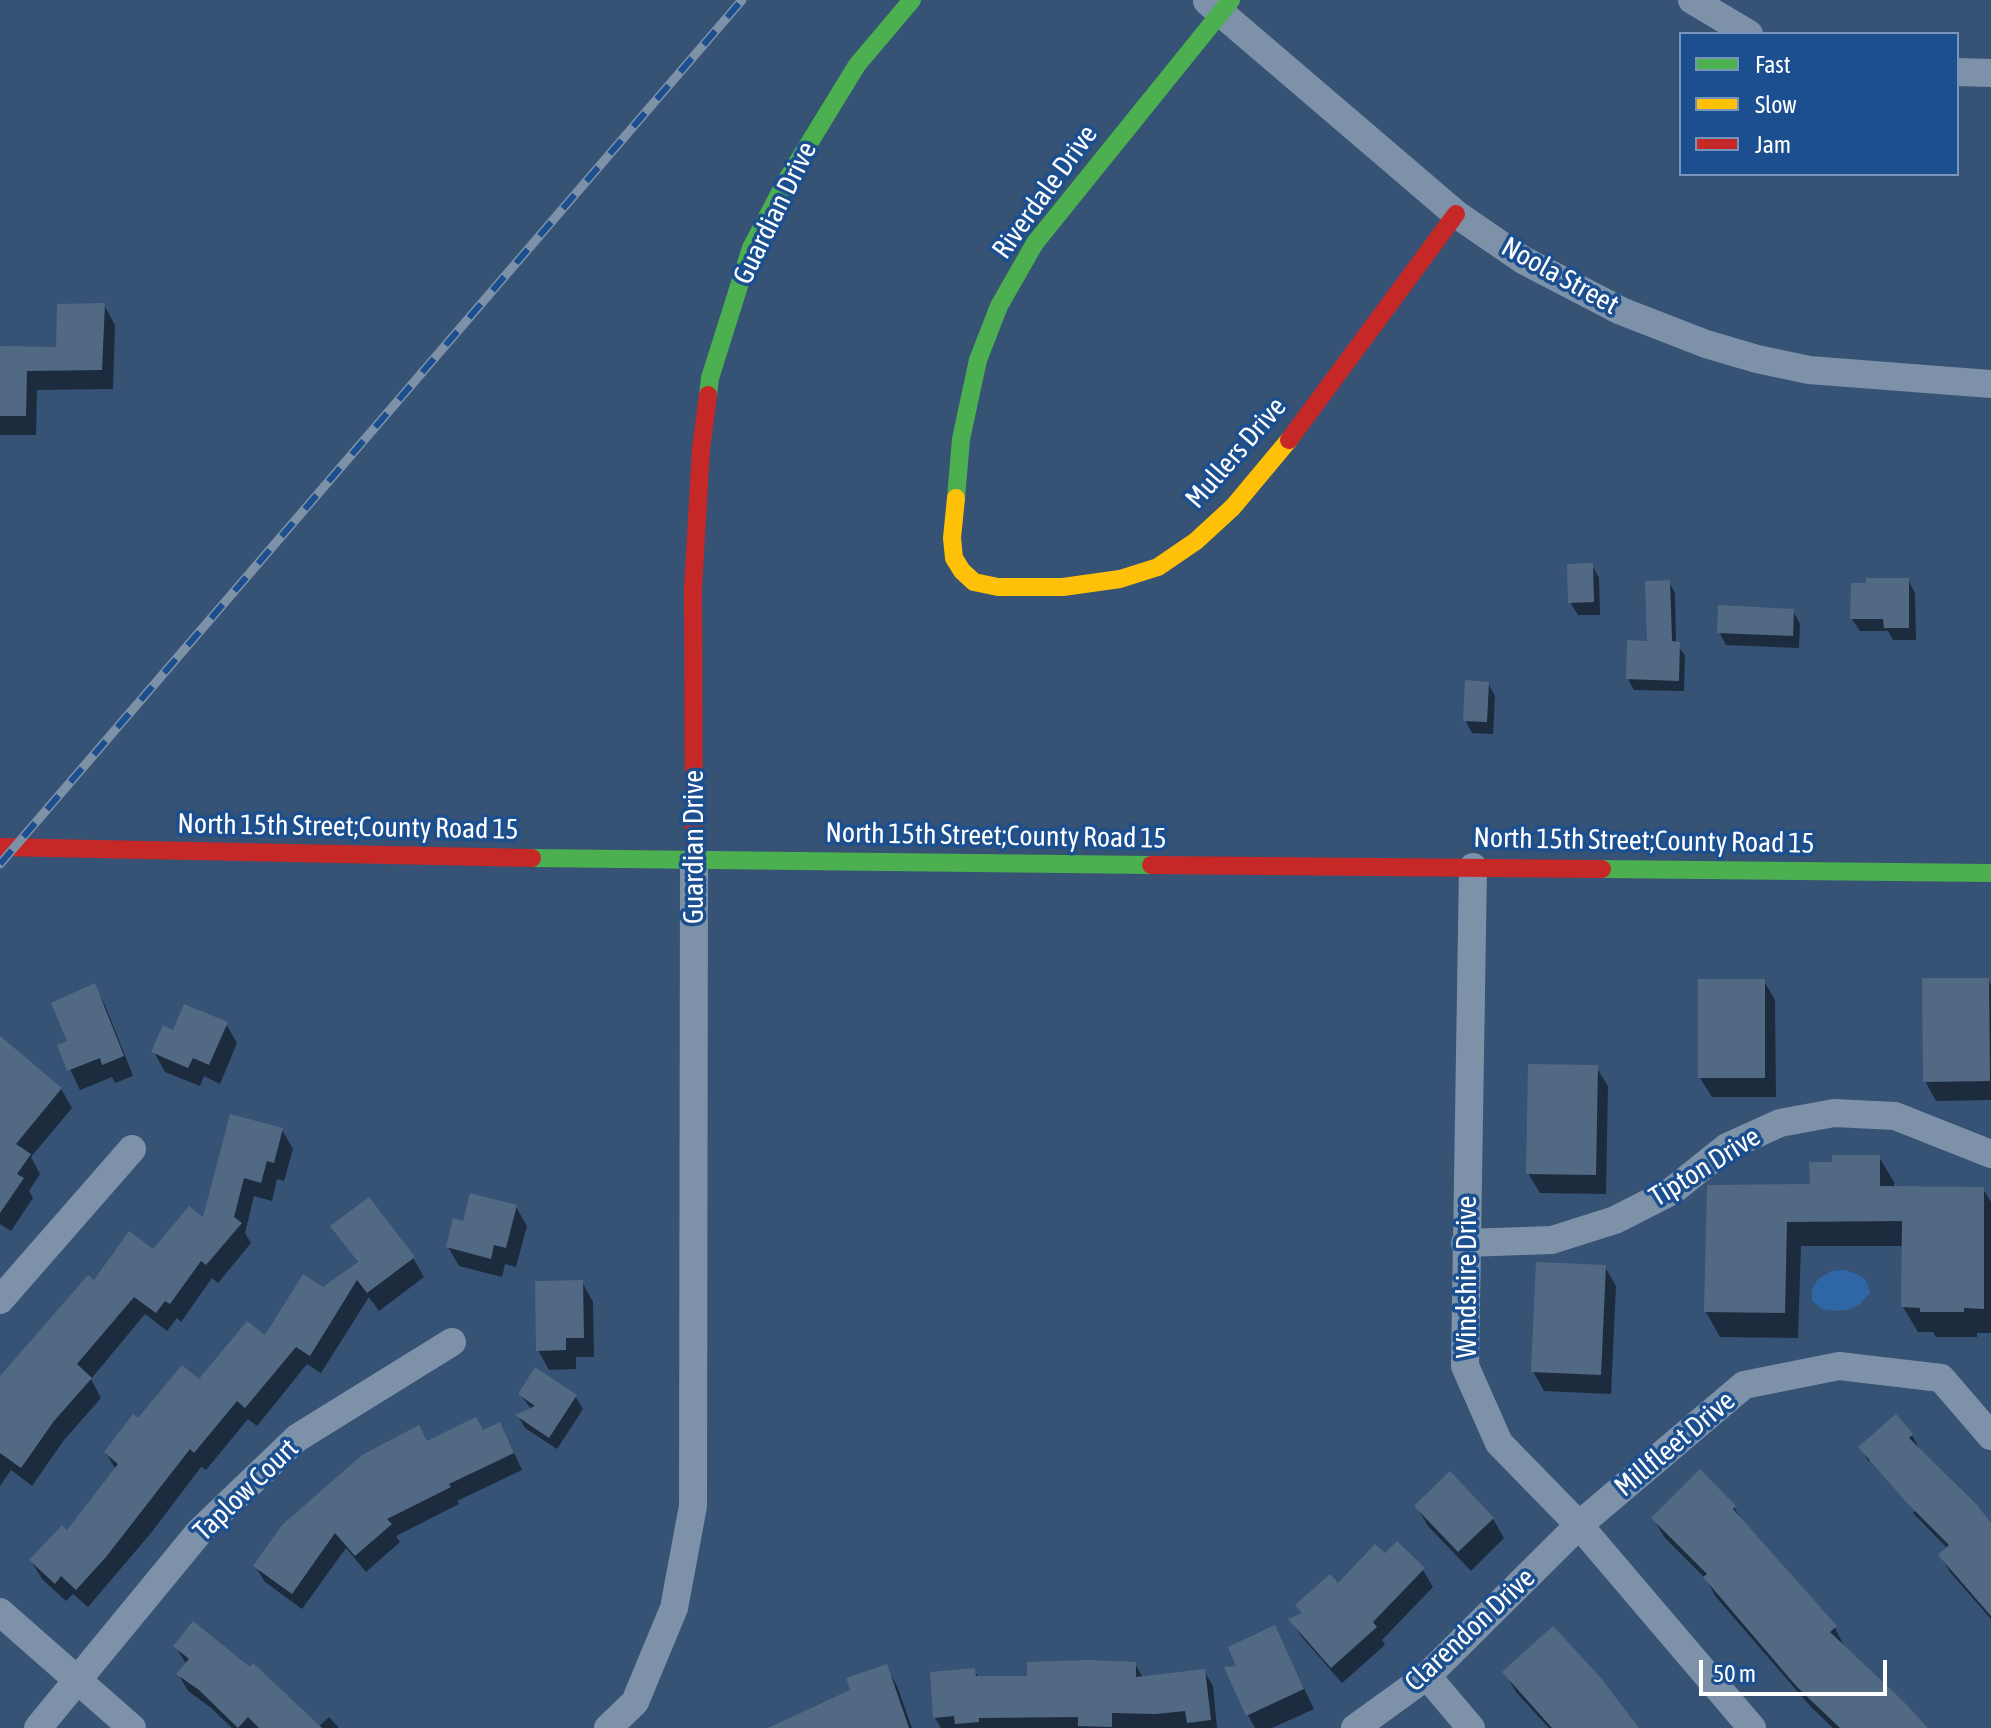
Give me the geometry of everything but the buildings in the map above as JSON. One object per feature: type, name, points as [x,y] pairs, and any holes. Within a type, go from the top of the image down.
[{"type":"street","name":"Guardian Drive","points":[[608,1728],[635,1702],[674,1608],[693,1506],[693,589],[701,449],[710,378],[729,309],[751,248],[786,181],[857,65],[912,0]]},
{"type":"street","points":[[1692,0],[1746,32]]},
{"type":"street","name":"Noola Street","points":[[1219,4],[1456,214],[1523,260],[1621,311],[1706,344],[1809,370],[1991,384]]},
{"type":"street","name":"Riverdale Drive","points":[[974,582],[962,571],[954,558],[953,548],[961,439],[978,360],[999,306],[1035,243],[1219,4]]},
{"type":"street","points":[[1959,72],[1991,73]]},
{"type":"street","name":"Mullers Drive","points":[[974,582],[998,587],[1063,587],[1120,579],[1158,567],[1196,541],[1233,507],[1277,456],[1456,214]]},
{"type":"street","name":"North 15th Street;County Road 15","points":[[0,847],[694,861],[1991,873]]},
{"type":"street","name":"Windshire Drive","points":[[1473,867],[1465,1366],[1499,1443],[1579,1525],[1752,1728]]},
{"type":"street","name":"Tipton Drive","points":[[1465,1243],[1552,1240],[1615,1220],[1672,1191],[1727,1147],[1780,1123],[1834,1113],[1895,1116],[1991,1154]]},
{"type":"street","points":[[0,1300],[132,1149]]},
{"type":"street","name":"Taplow Court","points":[[38,1728],[200,1531],[297,1438],[452,1342]]},
{"type":"street","name":"Millfleet Drive","points":[[1579,1525],[1744,1385],[1839,1366],[1941,1378],[1991,1436]]},
{"type":"street","name":"Clarendon Drive","points":[[1355,1728],[1427,1676],[1579,1525]]},
{"type":"street","points":[[0,1612],[132,1728]]},
{"type":"street","points":[[1427,1676],[1471,1728]]},
{"type":"shaded area","points":[[1845,1270],[1866,1280],[1870,1293],[1860,1304],[1837,1311],[1822,1309],[1812,1301],[1812,1289],[1818,1279],[1832,1271]]},
{"type":"railway","points":[[0,864],[742,0]]},
{"type":"traffic: fast","points":[[708,395],[710,378],[751,248],[786,181],[857,65],[912,0]]},
{"type":"traffic: fast","points":[[956,498],[961,439],[978,360],[999,306],[1035,243],[1231,0]]},
{"type":"traffic: fast","points":[[532,858],[1151,865]]},
{"type":"traffic: fast","points":[[1602,869],[1991,873]]},
{"type":"traffic: slow","points":[[956,498],[952,538],[954,558],[974,582],[998,587],[1063,587],[1120,579],[1158,567],[1196,541],[1233,507],[1289,440]]},
{"type":"traffic: jam","points":[[1289,440],[1456,214]]},
{"type":"traffic: jam","points":[[694,861],[693,589],[701,449],[708,395]]},
{"type":"traffic: jam","points":[[0,847],[532,858]]},
{"type":"traffic: jam","points":[[1151,865],[1602,869]]}]
